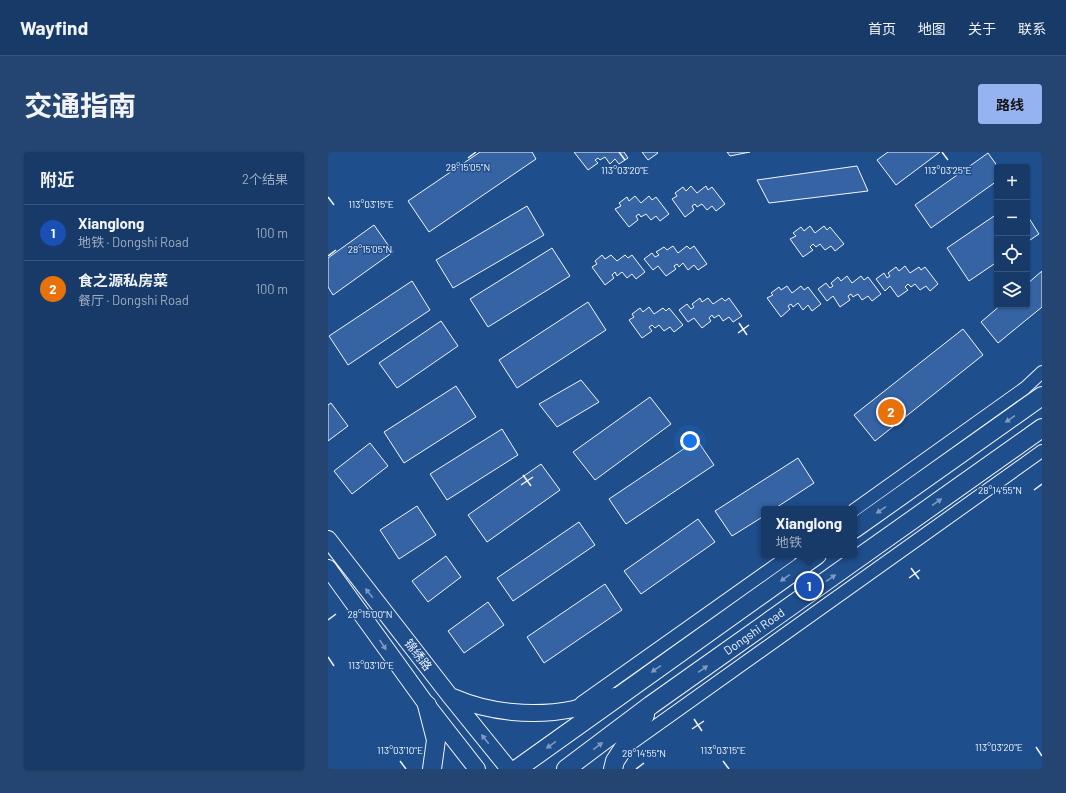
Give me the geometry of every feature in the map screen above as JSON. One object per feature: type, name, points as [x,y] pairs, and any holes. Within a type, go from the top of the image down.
[{"type":"main road","points":[[857,527],[1042,396]]},
{"type":"main road","name":"Dongshi Road","points":[[566,769],[651,705],[1042,428]]},
{"type":"main road","name":"锦绣路","points":[[328,539],[450,696],[509,769]]},
{"type":"main road","points":[[517,769],[618,695],[813,558]]},
{"type":"main road","name":"锦绣路","points":[[328,568],[427,705],[477,769]]},
{"type":"main road","points":[[450,696],[474,706],[495,711],[539,712],[573,709],[618,695]]},
{"type":"main road","points":[[427,705],[436,740],[432,769]]},
{"type":"main road","points":[[613,769],[623,749],[651,705]]},
{"type":"street","points":[[857,508],[1026,388],[1042,372]]},
{"type":"street","points":[[623,749],[1042,451]]},
{"type":"street","points":[[573,709],[786,558]]},
{"type":"building","points":[[480,152],[532,152],[536,159],[429,232],[408,201]]},
{"type":"building","points":[[574,152],[624,152],[628,158],[619,164],[615,159],[610,164],[605,157],[600,160],[598,158],[595,160],[598,163],[588,170]]},
{"type":"building","points":[[642,152],[657,152],[658,153],[648,160]]},
{"type":"building","points":[[727,152],[750,152],[730,156]]},
{"type":"building","points":[[888,152],[940,152],[896,185],[877,160]]},
{"type":"building","points":[[988,153],[996,164],[994,164],[994,183],[931,228],[915,205]]},
{"type":"building","points":[[857,166],[868,191],[769,203],[757,180]]},
{"type":"building","points":[[691,186],[697,193],[706,186],[708,190],[712,187],[725,204],[716,211],[712,206],[707,210],[702,204],[697,207],[695,204],[692,206],[694,210],[685,217],[672,199],[677,196],[675,193],[683,187],[686,191]]},
{"type":"building","points":[[635,196],[641,203],[649,196],[652,200],[656,197],[669,214],[660,221],[656,216],[651,220],[646,214],[641,217],[639,214],[636,216],[638,220],[629,227],[615,209],[621,206],[619,203],[627,197],[629,201]]},
{"type":"building","points":[[527,206],[544,235],[453,288],[436,260]]},
{"type":"building","points":[[994,216],[994,264],[969,281],[947,248]]},
{"type":"building","points":[[1030,220],[1039,234],[1030,240]]},
{"type":"building","points":[[374,225],[393,252],[333,295],[328,287],[328,258]]},
{"type":"building","points":[[810,226],[815,233],[824,226],[827,230],[830,227],[844,244],[835,251],[831,246],[825,250],[820,244],[816,247],[813,244],[810,247],[813,250],[803,257],[790,239],[796,236],[793,233],[801,227],[804,231]]},
{"type":"building","points":[[673,246],[678,253],[687,246],[690,249],[694,246],[707,264],[698,270],[694,265],[688,270],[683,263],[679,267],[677,264],[674,266],[676,269],[666,276],[658,266],[653,270],[644,259],[652,253],[655,257],[659,255],[656,252],[664,247],[667,250]]},
{"type":"building","points":[[552,248],[570,276],[488,327],[470,299]]},
{"type":"building","points":[[602,255],[605,259],[611,255],[617,261],[625,255],[628,258],[632,255],[645,272],[636,279],[632,274],[627,278],[622,272],[617,276],[615,272],[612,275],[614,278],[605,285],[592,267],[597,264],[595,261]]},
{"type":"building","points":[[905,266],[910,273],[919,267],[921,270],[925,267],[938,284],[930,291],[926,286],[920,290],[915,284],[911,287],[908,284],[905,287],[908,290],[898,297],[890,286],[885,291],[876,279],[884,273],[887,278],[890,276],[888,273],[896,267],[899,271]]},
{"type":"building","points":[[1042,271],[1042,307],[998,343],[981,322],[997,308],[1030,308],[1030,281]]},
{"type":"building","points":[[847,276],[852,283],[861,276],[864,280],[868,277],[881,294],[872,301],[868,296],[862,300],[858,294],[853,297],[851,294],[848,296],[850,300],[840,307],[833,296],[827,301],[818,289],[826,283],[830,288],[833,286],[831,283],[838,277],[841,281]]},
{"type":"building","points":[[412,281],[430,310],[348,365],[329,336]]},
{"type":"building","points":[[787,286],[792,293],[801,286],[804,290],[808,287],[821,304],[812,311],[808,305],[803,310],[798,303],[793,307],[791,304],[788,306],[790,309],[781,317],[767,298],[773,295],[771,293],[779,287],[781,290]]},
{"type":"building","points":[[700,298],[702,302],[708,298],[713,304],[722,298],[725,301],[729,298],[742,316],[733,322],[729,317],[723,321],[719,315],[714,318],[712,315],[709,318],[711,321],[702,328],[694,318],[688,322],[679,310],[687,304],[691,309],[694,307],[692,304]]},
{"type":"building","points":[[588,302],[606,330],[517,388],[499,360]]},
{"type":"building","points":[[649,307],[654,314],[663,308],[666,311],[669,308],[683,325],[674,332],[670,327],[664,331],[659,325],[655,328],[652,325],[649,327],[652,331],[642,338],[629,320],[634,317],[632,314],[640,308],[643,312]]},
{"type":"building","points":[[441,321],[458,346],[397,388],[379,363]]},
{"type":"building","points":[[963,329],[983,355],[875,441],[854,415]]},
{"type":"building","points":[[581,380],[599,402],[557,427],[539,404]]},
{"type":"building","points":[[456,386],[476,417],[404,463],[384,432]]},
{"type":"building","points":[[650,397],[671,424],[595,480],[573,452]]},
{"type":"building","points":[[331,403],[348,426],[328,441],[328,405]]},
{"type":"building","points":[[502,429],[518,455],[447,500],[430,474]]},
{"type":"building","points":[[697,440],[714,465],[626,524],[609,499]]},
{"type":"building","points":[[370,443],[388,466],[352,494],[334,471]]},
{"type":"building","points":[[798,458],[814,483],[779,506],[761,506],[761,518],[732,536],[715,511]]},
{"type":"building","points":[[541,464],[560,490],[487,542],[468,515]]},
{"type":"building","points":[[417,506],[436,535],[399,559],[380,530]]},
{"type":"building","points":[[698,519],[715,542],[641,594],[624,571]]},
{"type":"building","points":[[579,522],[595,545],[513,601],[497,578]]},
{"type":"building","points":[[446,556],[461,577],[428,602],[412,581]]},
{"type":"building","points":[[605,584],[622,610],[544,663],[527,637]]},
{"type":"building","points":[[488,602],[504,625],[464,653],[448,631]]},
{"type":"place","name":"食之源私房菜","points":[[891,412]]},
{"type":"place","name":"Xianglong","points":[[809,586]]}]
